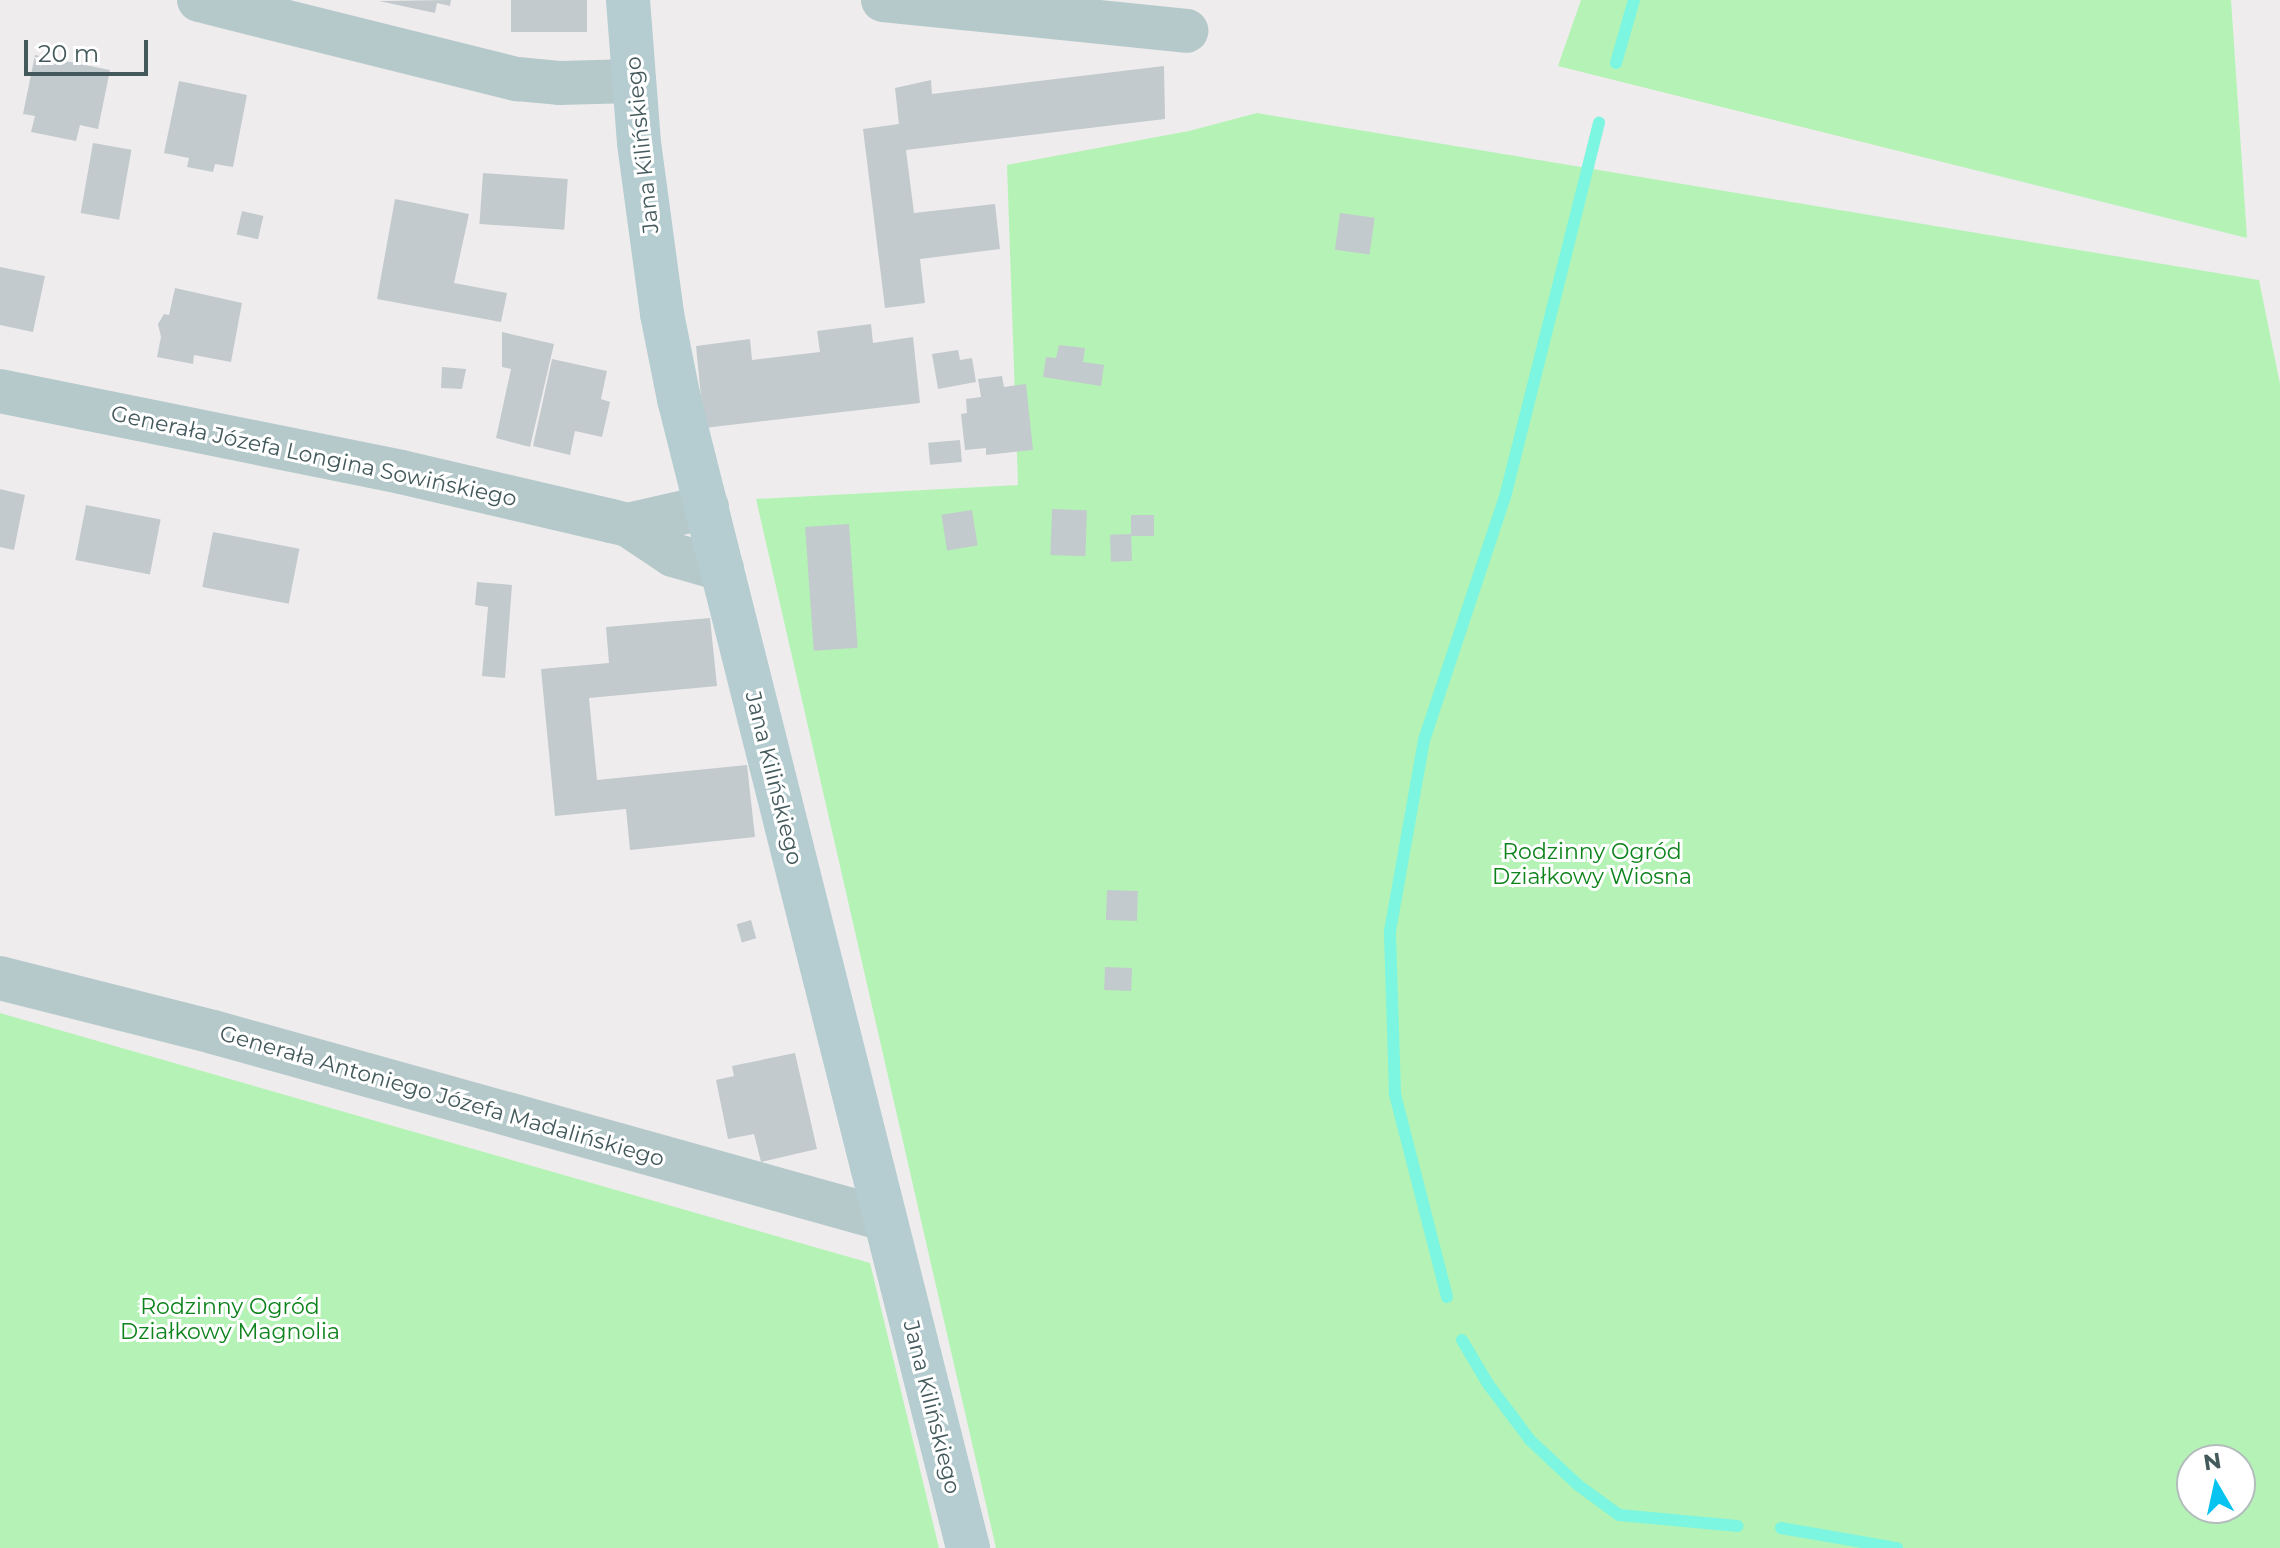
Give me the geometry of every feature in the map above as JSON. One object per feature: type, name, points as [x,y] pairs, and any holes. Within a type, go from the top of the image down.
[{"type":"street","points":[[199,0],[517,79],[559,83],[633,81]]},
{"type":"street","name":"Jana Kilińskiego","points":[[628,0],[633,81],[662,314],[722,569],[968,1548]]},
{"type":"street","points":[[883,0],[1186,31]]},
{"type":"street","name":"Generała Józefa Longina Sowińskiego","points":[[0,391],[401,472],[628,525],[673,555],[722,569]]},
{"type":"street","name":"Generała Józefa Longina Sowińskiego","points":[[628,525],[707,507]]},
{"type":"street","name":"Generała Antoniego Józefa Madalińskiego","points":[[0,978],[213,1032],[884,1219]]},
{"type":"green space","points":[[1581,0],[2231,0],[2247,238],[1558,66]]},
{"type":"green space","name":"Rodzinny Ogród Działkowy Wiosna","points":[[1257,113],[2259,280],[2280,384],[2280,1548],[996,1548],[756,499],[1018,485],[1007,165],[1189,131]]},
{"type":"green space","name":"Rodzinny Ogród Działkowy Magnolia","points":[[0,1013],[870,1263],[939,1548],[0,1548]]},
{"type":"building","points":[[451,0],[450,6],[437,3],[435,13],[379,1]]},
{"type":"building","points":[[511,0],[587,0],[587,32],[511,32]]},
{"type":"building","points":[[35,55],[110,70],[98,129],[80,125],[76,141],[31,132],[35,116],[23,114]]},
{"type":"building","points":[[1164,66],[1165,119],[906,150],[914,213],[995,204],[1000,249],[920,259],[925,303],[885,308],[863,129],[899,124],[895,88],[931,80],[932,94]]},
{"type":"building","points":[[179,81],[247,95],[233,167],[215,164],[213,172],[187,167],[189,158],[164,153]]},
{"type":"building","points":[[93,143],[131,150],[119,220],[81,213]]},
{"type":"building","points":[[483,173],[568,179],[564,230],[479,224]]},
{"type":"building","points":[[395,199],[469,214],[454,283],[507,293],[501,322],[377,299]]},
{"type":"building","points":[[242,211],[263,216],[258,239],[237,234]]},
{"type":"building","points":[[1340,213],[1375,218],[1370,255],[1335,250]]},
{"type":"building","points":[[0,267],[45,276],[33,332],[0,325]]},
{"type":"building","points":[[175,288],[242,303],[231,362],[194,355],[193,364],[157,357],[161,337],[158,324],[164,314],[169,315]]},
{"type":"building","points":[[871,324],[873,343],[913,337],[920,403],[704,428],[696,346],[750,339],[752,360],[820,352],[817,331]]},
{"type":"building","points":[[502,332],[554,344],[530,447],[496,438],[511,369],[502,367]]},
{"type":"building","points":[[1059,345],[1085,348],[1083,362],[1104,365],[1101,386],[1043,377],[1046,357],[1056,358]]},
{"type":"building","points":[[958,350],[960,360],[972,358],[976,382],[938,389],[932,354]]},
{"type":"building","points":[[552,359],[607,371],[601,399],[610,402],[602,437],[575,431],[570,455],[533,446]]},
{"type":"building","points":[[442,367],[466,369],[462,389],[441,388]]},
{"type":"building","points":[[1002,376],[1004,387],[1026,384],[1033,450],[986,455],[986,448],[965,450],[961,414],[967,413],[966,399],[981,397],[978,379]]},
{"type":"building","points":[[960,440],[962,462],[930,465],[928,443]]},
{"type":"building","points":[[0,489],[25,495],[14,550],[0,547]]},
{"type":"building","points":[[86,505],[161,520],[150,574],[75,560]]},
{"type":"building","points":[[1052,509],[1087,510],[1085,556],[1050,555]]},
{"type":"building","points":[[972,510],[978,546],[947,550],[941,515]]},
{"type":"building","points":[[1131,515],[1154,515],[1154,536],[1131,536]]},
{"type":"building","points":[[849,524],[858,648],[814,651],[805,527]]},
{"type":"building","points":[[213,532],[299,549],[289,604],[202,587]]},
{"type":"building","points":[[1131,534],[1132,561],[1111,562],[1110,535]]},
{"type":"building","points":[[477,582],[512,585],[505,678],[482,676],[488,607],[475,605]]},
{"type":"building","points":[[710,618],[717,686],[589,698],[597,780],[747,765],[755,837],[630,850],[626,809],[555,816],[541,669],[609,663],[606,627]]},
{"type":"building","points":[[1107,890],[1138,891],[1137,921],[1106,920]]},
{"type":"building","points":[[751,920],[756,938],[742,942],[737,924]]},
{"type":"building","points":[[1105,967],[1132,968],[1131,991],[1104,990]]},
{"type":"building","points":[[795,1053],[817,1149],[761,1162],[754,1134],[728,1139],[716,1080],[734,1076],[732,1066]]},
{"type":"waterway","points":[[1616,63],[1634,0]]},
{"type":"waterway","points":[[1447,1297],[1395,1094],[1390,931],[1424,740],[1505,497],[1599,123]]},
{"type":"waterway","points":[[1462,1340],[1488,1384],[1530,1440],[1578,1485],[1619,1515],[1737,1526]]},
{"type":"waterway","points":[[1781,1528],[1897,1548]]}]
